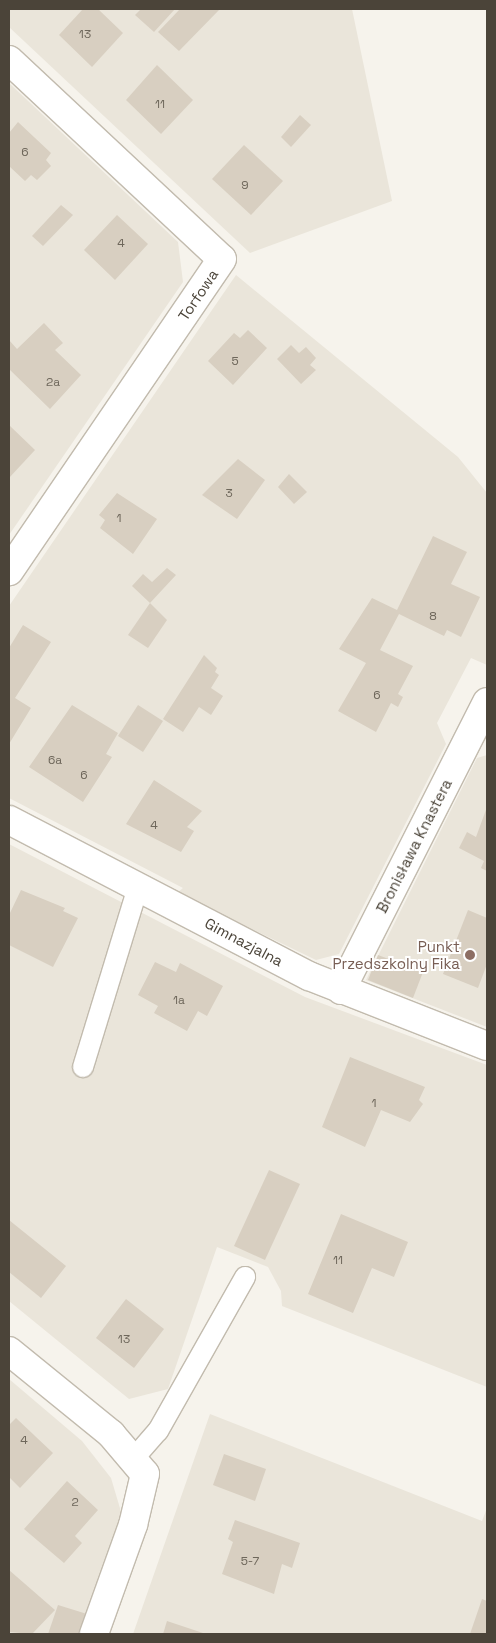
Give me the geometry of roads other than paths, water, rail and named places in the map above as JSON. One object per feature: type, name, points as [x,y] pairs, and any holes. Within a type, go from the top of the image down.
[{"type":"street","name":"Torfowa","points":[[9,60],[222,259],[9,571]]},
{"type":"street","name":"Bronisława Knastera","points":[[341,990],[487,702]]},
{"type":"street","name":"Gimnazjalna","points":[[9,820],[341,990],[487,1046]]},
{"type":"street","points":[[9,1351],[135,1457],[145,1474],[142,1493],[94,1634]]},
{"type":"lane","points":[[83,1067],[138,887]]},
{"type":"lane","points":[[135,1457],[158,1431],[245,1277]]},
{"type":"place","name":"Punkt Przedszkolny Fika","points":[[470,955]]}]
